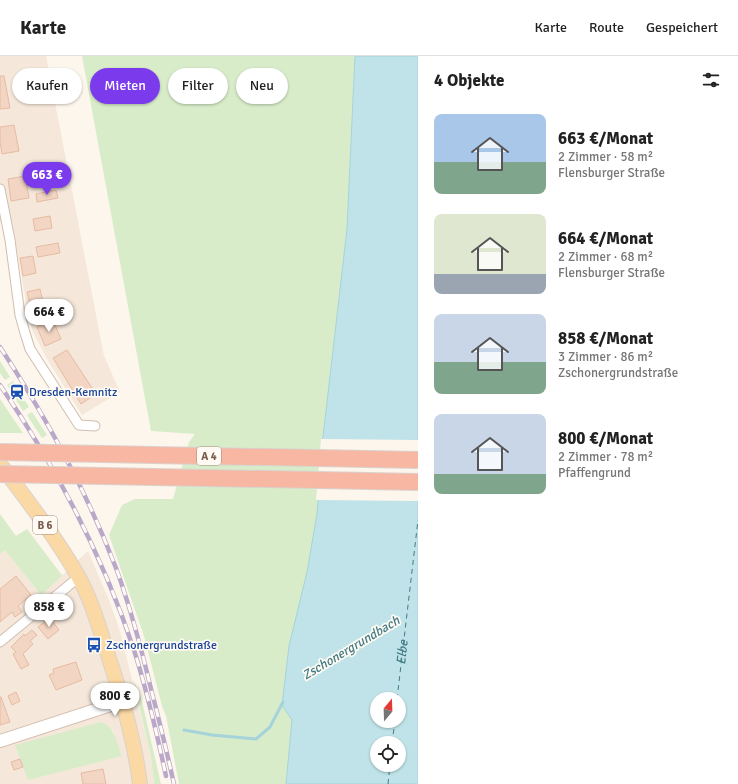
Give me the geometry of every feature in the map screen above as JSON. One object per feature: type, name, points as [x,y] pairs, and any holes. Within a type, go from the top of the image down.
[{"type":"highway","name":"A 4","points":[[0,452],[418,460]]},
{"type":"highway","name":"A 4","points":[[0,474],[418,482]]},
{"type":"main road","name":"B 6","points":[[0,464],[51,534],[79,577],[96,618],[123,701],[140,784]]},
{"type":"street","points":[[0,189],[10,240],[20,315],[30,348],[79,425],[95,426]]},
{"type":"street","points":[[0,642],[79,577]]},
{"type":"street","points":[[0,741],[123,701]]},
{"type":"shaded area","points":[[0,56],[46,56],[48,68],[12,68],[12,104],[55,104],[104,356],[120,392],[82,415],[47,359],[33,332],[28,314],[12,221],[0,223]]},
{"type":"shaded area","points":[[5,550],[41,595],[88,551],[109,600],[120,631],[151,757],[154,784],[0,784],[0,554]],"holes":[[[101,722],[113,731],[122,756],[94,724]]]},
{"type":"green space","points":[[82,56],[355,56],[347,229],[323,437],[317,514],[307,572],[289,646],[282,705],[292,720],[286,784],[179,784],[166,716],[162,706],[144,636],[109,535],[122,505],[135,499],[173,499],[189,442],[195,434],[151,431],[91,104],[160,104],[160,68],[90,68],[90,99]]},
{"type":"green space","points":[[0,361],[10,377],[5,380],[0,373]]},
{"type":"green space","points":[[13,381],[29,407],[23,411],[7,385]]},
{"type":"green space","points":[[0,399],[23,433],[0,433]]},
{"type":"green space","points":[[32,412],[47,435],[42,438],[27,415]]},
{"type":"green space","points":[[0,514],[16,536],[27,529],[61,574],[62,576],[41,595],[5,550],[0,554]]},
{"type":"green space","points":[[133,680],[141,697],[161,784],[154,784],[151,757]]},
{"type":"green space","points":[[101,722],[106,724],[112,732],[122,756],[28,780],[15,745]]},
{"type":"water","name":"Elbe","points":[[355,56],[418,56],[418,784],[286,784],[292,720],[282,705],[289,646],[307,572],[317,514],[323,437],[347,229]]},
{"type":"pier","points":[[321,439],[418,440],[418,501],[316,500]]},
{"type":"building","points":[[0,76],[4,76],[10,108],[0,109]]},
{"type":"building","points":[[14,125],[19,151],[2,154],[0,127]]},
{"type":"building","points":[[25,176],[29,198],[11,201],[8,179]]},
{"type":"building","points":[[56,190],[58,198],[37,202],[36,194]]},
{"type":"building","points":[[50,216],[52,228],[35,231],[33,219]]},
{"type":"building","points":[[58,243],[60,253],[38,257],[36,247]]},
{"type":"building","points":[[33,256],[36,273],[23,276],[20,258]]},
{"type":"building","points":[[40,289],[44,306],[31,309],[27,292]]},
{"type":"building","points":[[53,320],[61,339],[45,346],[37,327]]},
{"type":"building","points":[[67,350],[96,394],[81,404],[53,358]]},
{"type":"building","points":[[16,576],[31,595],[18,606],[22,612],[15,617],[12,612],[0,622],[0,589]]},
{"type":"building","points":[[50,618],[59,630],[48,639],[38,627]]},
{"type":"building","points":[[32,630],[37,635],[30,641],[33,644],[23,654],[29,665],[21,669],[13,654],[16,652],[11,647],[24,634],[25,636]]},
{"type":"building","points":[[76,662],[82,680],[56,690],[49,675],[54,673],[53,669]]},
{"type":"building","points":[[16,692],[20,701],[12,705],[8,696]]},
{"type":"building","points":[[0,697],[10,722],[0,725]]},
{"type":"building","points":[[20,759],[23,767],[14,770],[11,762]]},
{"type":"building","points":[[103,769],[106,784],[83,784],[81,773]]},
{"type":"waterway","name":"Zschonergrundbach","points":[[184,730],[212,735],[256,739],[270,727],[283,702]]},
{"type":"ferry route","points":[[398,692],[418,520]]},
{"type":"ferry route","points":[[393,736],[394,728]]},
{"type":"ferry route","points":[[388,784],[389,772]]},
{"type":"railway","points":[[0,347],[17,373],[64,454],[92,510],[116,568],[127,599],[140,646],[174,784]]},
{"type":"railway","points":[[0,385],[21,416],[59,480],[93,546],[108,580],[139,665],[152,713],[166,776]]},
{"type":"place","name":"Dresden-Kemnitz","points":[[17,392]]},
{"type":"place","name":"Zschonergrundstraße","points":[[94,645]]}]
